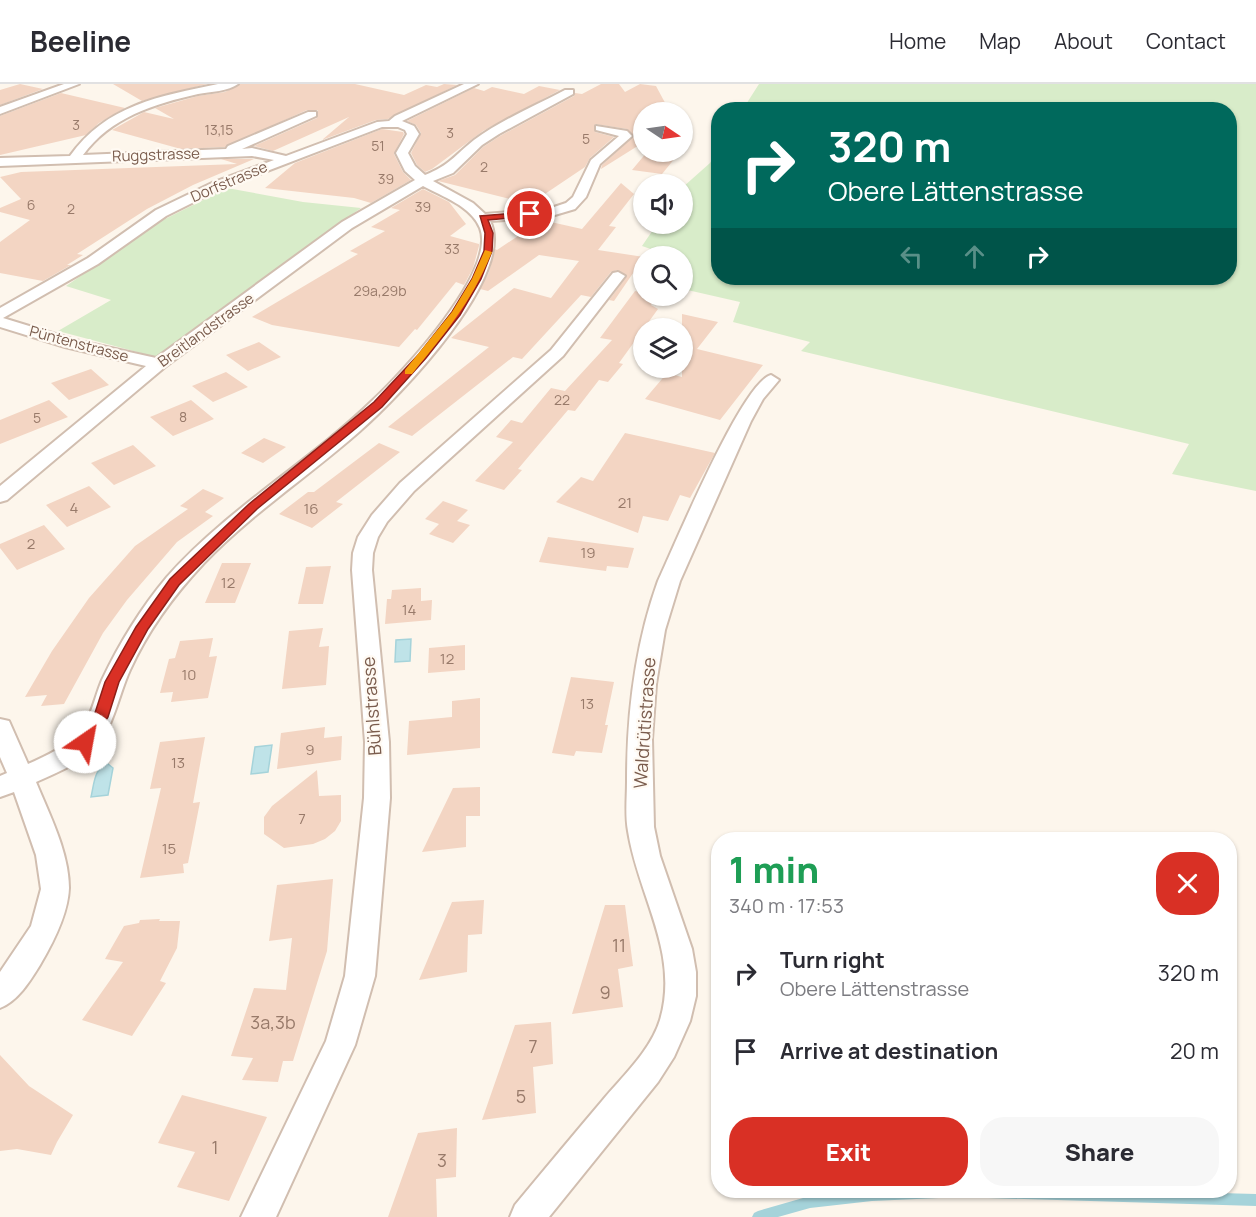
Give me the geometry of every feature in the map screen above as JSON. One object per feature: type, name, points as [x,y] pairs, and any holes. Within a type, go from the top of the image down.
[{"type":"street","points":[[0,111],[74,84]]},
{"type":"street","points":[[74,159],[90,138],[107,124],[130,113],[188,93],[232,84]]},
{"type":"street","name":"Dorfstrasse","points":[[0,314],[93,261],[161,213],[216,186],[373,126],[392,124],[399,118],[472,84]]},
{"type":"street","name":"Breitlandstrasse","points":[[0,496],[159,364],[347,225],[424,180],[449,170],[478,143],[569,92]]},
{"type":"street","points":[[229,152],[231,149],[312,114]]},
{"type":"street","points":[[10,782],[58,761],[85,742],[101,717],[112,682],[142,627],[175,582],[253,506],[378,405],[422,356],[456,313],[476,279],[488,251],[489,233],[483,218],[473,209],[412,172],[404,161],[402,153],[413,131],[405,126],[392,124]]},
{"type":"street","points":[[483,218],[548,213],[577,203],[598,158],[632,137],[600,128]]},
{"type":"street","name":"Ruggstrasse","points":[[0,162],[229,152],[267,153],[285,159]]},
{"type":"street","name":"Ruggstrasse","points":[[0,173],[24,165],[26,161]]},
{"type":"street","name":"Bühlstrasse","points":[[258,1217],[340,1045],[360,976],[377,798],[377,742],[362,570],[363,553],[368,537],[379,519],[407,487],[557,353],[578,330],[618,276]]},
{"type":"street","name":"Püntenstrasse","points":[[0,322],[70,344],[159,364]]},
{"type":"street","name":"Waldrütistrasse","points":[[527,1217],[650,1067],[675,1021],[683,974],[679,954],[652,876],[641,831],[640,745],[653,628],[659,604],[669,580],[742,421],[756,397],[771,380]]},
{"type":"street","points":[[0,728],[10,782],[50,852],[55,888],[44,929],[20,972],[0,994]]},
{"type":"green space","points":[[759,84],[1256,84],[1256,491],[1172,474],[1189,444],[801,351],[810,342],[733,322],[740,302],[693,291],[693,246],[642,246],[650,234],[693,234],[693,178],[711,161],[711,285],[1237,285],[1237,102],[747,102]]},
{"type":"green space","points":[[227,188],[303,202],[361,208],[156,357],[58,331],[111,300],[66,286],[159,222]]},
{"type":"water","points":[[411,639],[410,661],[395,662],[396,640]]},
{"type":"water","points":[[272,745],[268,772],[251,774],[255,747]]},
{"type":"water","points":[[108,764],[113,768],[108,795],[91,797],[97,773]]},
{"type":"building","points":[[20,84],[43,89],[0,105],[0,90]]},
{"type":"building","points":[[113,84],[207,84],[142,101]]},
{"type":"building","points":[[240,84],[355,84],[404,95],[426,85],[437,87],[444,84],[457,85],[388,119],[376,120],[322,140],[349,117],[273,151],[254,146],[317,118],[318,110],[307,110],[225,147],[181,149],[112,130],[144,112],[174,119],[155,108],[198,96],[225,92]]},
{"type":"building","points":[[601,84],[619,84],[625,92],[640,84],[656,86],[665,102],[633,102],[633,135],[627,129],[595,124],[595,132],[614,137],[590,158],[585,167],[530,204],[438,181],[455,175],[483,147],[500,136],[574,96],[575,93],[582,94]]},
{"type":"building","points":[[539,86],[560,90],[483,131],[432,169],[425,172],[417,165],[411,153],[421,133],[416,125],[407,121],[474,88],[484,91],[492,87],[524,94]]},
{"type":"building","points":[[61,93],[125,108],[99,123],[86,135],[0,155],[0,116]]},
{"type":"building","points":[[382,129],[403,132],[394,154],[403,172],[411,180],[371,203],[354,198],[265,188],[295,163]]},
{"type":"building","points":[[633,137],[633,149],[601,169],[602,165]]},
{"type":"building","points":[[221,159],[254,159],[193,185],[147,209],[77,254],[83,255],[67,265],[71,265],[43,281],[0,273],[0,242],[30,220],[0,212],[0,208],[21,199],[0,177],[21,172],[237,164]]},
{"type":"building","points":[[639,162],[672,162],[662,174],[632,170]]},
{"type":"building","points":[[621,183],[633,193],[609,226],[616,227],[598,250],[633,255],[633,273],[614,301],[609,300],[627,276],[618,270],[611,272],[591,297],[581,295],[522,359],[513,357],[412,436],[388,427],[489,347],[451,338],[514,288],[551,298],[579,261],[539,255],[488,291],[480,289],[489,272],[495,249],[497,250],[542,220],[582,229]]},
{"type":"building","points":[[423,189],[449,202],[466,224],[450,236],[479,244],[479,246],[473,268],[464,285],[456,282],[417,330],[415,329],[399,347],[272,325],[252,317],[358,254],[350,251],[385,231],[371,227],[400,210],[391,208]]},
{"type":"building","points":[[633,294],[633,306],[653,306],[658,309],[652,318],[633,318],[633,344],[619,363],[623,364],[608,382],[599,380],[575,411],[568,410],[518,469],[522,470],[504,490],[475,481],[513,442],[496,437],[511,420],[522,423],[551,388],[565,391],[612,340],[600,338]]},
{"type":"building","points":[[682,314],[718,322],[697,349],[763,365],[720,420],[645,399],[663,378],[693,378],[693,318],[682,318]]},
{"type":"building","points":[[259,342],[281,357],[248,371],[226,355]]},
{"type":"building","points":[[91,369],[109,385],[69,400],[51,383]]},
{"type":"building","points":[[226,372],[248,387],[213,402],[192,386]]},
{"type":"building","points":[[49,400],[68,417],[0,444],[0,420]]},
{"type":"building","points":[[191,400],[214,419],[173,436],[150,417]]},
{"type":"building","points":[[625,433],[715,453],[690,498],[680,495],[668,521],[643,516],[638,533],[556,502],[581,477],[593,481]]},
{"type":"building","points":[[264,438],[286,447],[263,463],[241,453]]},
{"type":"building","points":[[379,443],[400,452],[336,502],[343,504],[312,528],[279,514],[308,492],[314,492]]},
{"type":"building","points":[[133,445],[156,466],[114,485],[91,463]]},
{"type":"building","points":[[89,486],[111,507],[67,527],[46,505]]},
{"type":"building","points":[[203,489],[224,498],[205,512],[213,516],[177,542],[127,600],[103,633],[64,704],[41,706],[47,695],[25,697],[52,651],[89,598],[135,546],[188,509],[180,506]]},
{"type":"building","points":[[443,501],[468,510],[457,521],[470,525],[453,543],[429,534],[439,524],[425,519]]},
{"type":"building","points":[[44,525],[65,549],[17,570],[0,548],[0,544]]},
{"type":"building","points":[[548,537],[634,548],[628,568],[607,566],[606,571],[539,562]]},
{"type":"building","points":[[222,563],[251,563],[235,603],[205,603]]},
{"type":"building","points":[[331,566],[323,604],[298,604],[306,567]]},
{"type":"building","points":[[421,588],[421,601],[432,600],[431,620],[385,624],[387,599],[391,599],[392,590]]},
{"type":"building","points":[[323,628],[319,647],[329,646],[326,685],[282,689],[289,631]]},
{"type":"building","points":[[213,638],[209,657],[217,656],[208,698],[171,702],[173,692],[160,693],[169,659],[175,658],[180,641]]},
{"type":"building","points":[[465,645],[465,670],[428,673],[429,648]]},
{"type":"building","points":[[571,677],[614,682],[602,753],[576,751],[574,756],[552,753]]},
{"type":"building","points":[[480,698],[480,748],[407,755],[409,721],[452,717],[452,701]]},
{"type":"building","points":[[325,727],[324,738],[342,736],[341,760],[277,769],[281,733]]},
{"type":"building","points":[[205,737],[193,803],[200,802],[188,863],[183,864],[184,873],[140,878],[161,788],[150,789],[160,742]]},
{"type":"building","points":[[317,770],[319,796],[341,795],[341,821],[335,831],[325,839],[313,844],[284,848],[264,834],[264,817],[272,806]]},
{"type":"building","points":[[480,787],[480,816],[466,816],[466,847],[422,852],[453,788]]},
{"type":"building","points":[[333,879],[327,951],[293,1061],[283,1061],[278,1082],[242,1080],[253,1058],[231,1056],[254,988],[286,990],[292,938],[269,941],[277,885]]},
{"type":"building","points":[[484,900],[482,934],[468,935],[467,972],[419,980],[452,902]]},
{"type":"building","points":[[605,905],[625,905],[633,966],[618,969],[623,1007],[572,1014]]},
{"type":"building","points":[[160,919],[159,921],[180,921],[177,948],[160,981],[166,983],[132,1036],[82,1020],[123,962],[105,959],[124,926],[139,923],[140,920]]},
{"type":"building","points":[[551,1022],[553,1064],[533,1067],[536,1113],[482,1120],[515,1025]]},
{"type":"building","points":[[0,1055],[29,1086],[73,1115],[51,1155],[17,1149],[0,1151]]},
{"type":"building","points":[[182,1095],[267,1117],[229,1201],[177,1187],[195,1152],[158,1143]]},
{"type":"building","points":[[457,1128],[456,1177],[436,1179],[437,1217],[388,1217],[418,1133]]},
{"type":"waterway","points":[[758,1217],[810,1202],[845,1198]]},
{"type":"waterway","points":[[1189,1198],[1256,1200]]},
{"type":"slow traffic","points":[[408,372],[456,313],[476,279],[488,252]]},
{"type":"route","points":[[85,742],[101,717],[112,682],[142,627],[175,582],[253,506],[378,405],[422,356],[456,313],[476,279],[488,251],[489,233],[483,218],[530,214]]}]
